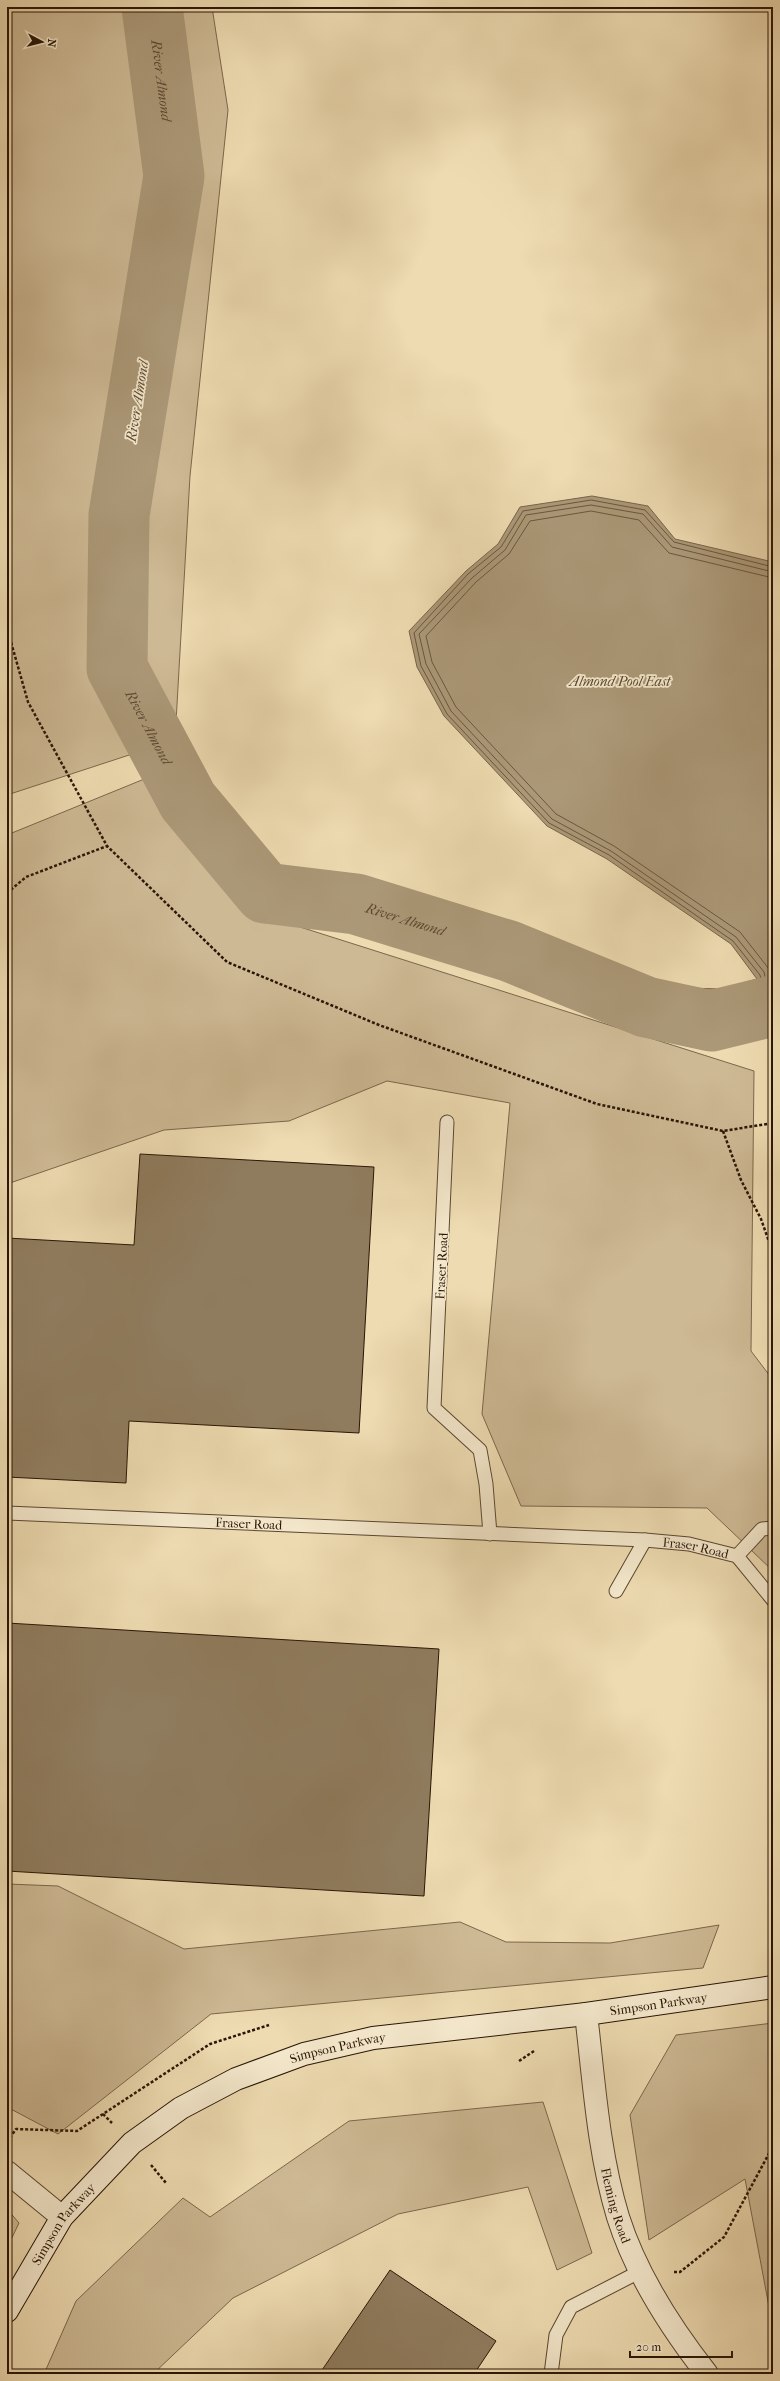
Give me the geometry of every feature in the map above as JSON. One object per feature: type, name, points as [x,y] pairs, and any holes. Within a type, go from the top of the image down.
[{"type":"main road","name":"Simpson Parkway","points":[[7,2311],[62,2217],[132,2143],[181,2108],[236,2079],[304,2054],[374,2038],[586,2014],[773,1987]]},
{"type":"main road","name":"Fleming Road","points":[[586,2014],[600,2139],[618,2217],[641,2271],[678,2338],[707,2374]]},
{"type":"main road","points":[[7,2172],[62,2217]]},
{"type":"lane","name":"Fraser Road","points":[[447,1122],[434,1408],[480,1450],[486,1484],[490,1534]]},
{"type":"lane","name":"Fraser Road","points":[[7,1512],[645,1540],[689,1544],[737,1556],[773,1600]]},
{"type":"lane","points":[[737,1556],[762,1529],[773,1528]]},
{"type":"lane","name":"Fraser Road","points":[[616,1590],[645,1540]]},
{"type":"lane","points":[[551,2374],[556,2335],[571,2307],[641,2271]]},
{"type":"path","points":[[7,628],[28,702],[107,846],[227,962],[378,1025],[597,1104],[723,1131],[773,1123]]},
{"type":"path","points":[[7,893],[26,877],[107,846]]},
{"type":"path","points":[[723,1131],[742,1180],[761,1219],[773,1253]]},
{"type":"path","points":[[7,2142],[16,2129],[77,2132],[210,2044],[269,2025]]},
{"type":"path","points":[[641,2271],[680,2272],[724,2237],[773,2146]]},
{"type":"shaded area","points":[[7,7],[212,7],[228,110],[190,476],[175,740],[7,795]]},
{"type":"shaded area","points":[[159,773],[256,913],[754,1071],[751,1351],[773,1380],[773,1571],[707,1508],[521,1506],[482,1414],[510,1103],[387,1081],[289,1121],[164,1130],[7,1184],[7,835]]},
{"type":"shaded area","points":[[7,1884],[58,1886],[184,1949],[460,1922],[506,1942],[610,1943],[719,1925],[703,1968],[211,2014],[58,2134],[7,2107]]},
{"type":"shaded area","points":[[773,2023],[773,2328],[745,2179],[649,2240],[630,2115],[676,2035]]},
{"type":"shaded area","points":[[543,2102],[592,2253],[557,2270],[528,2187],[398,2214],[233,2298],[153,2374],[44,2374],[76,2301],[183,2198],[210,2217],[349,2121]]},
{"type":"shaded area","points":[[7,2209],[19,2223],[7,2248]]},
{"type":"water","name":"Almond Pool East","points":[[592,496],[648,506],[675,539],[773,562],[773,1034],[754,1040],[695,1037],[686,988],[721,989],[757,979],[731,944],[607,859],[547,826],[444,716],[417,667],[409,631],[466,571],[498,544],[520,507]]},
{"type":"building","points":[[140,1154],[374,1167],[359,1433],[129,1421],[126,1483],[7,1477],[7,1238],[134,1245]]},
{"type":"building","points":[[7,1623],[439,1649],[424,1896],[7,1871]]},
{"type":"building","points":[[390,2270],[496,2341],[474,2374],[320,2373]]},
{"type":"waterway","name":"River Almond","points":[[152,7],[174,176],[119,515],[117,668],[188,801],[265,893],[356,904],[509,951],[646,1007],[711,1021],[773,1006]]}]
